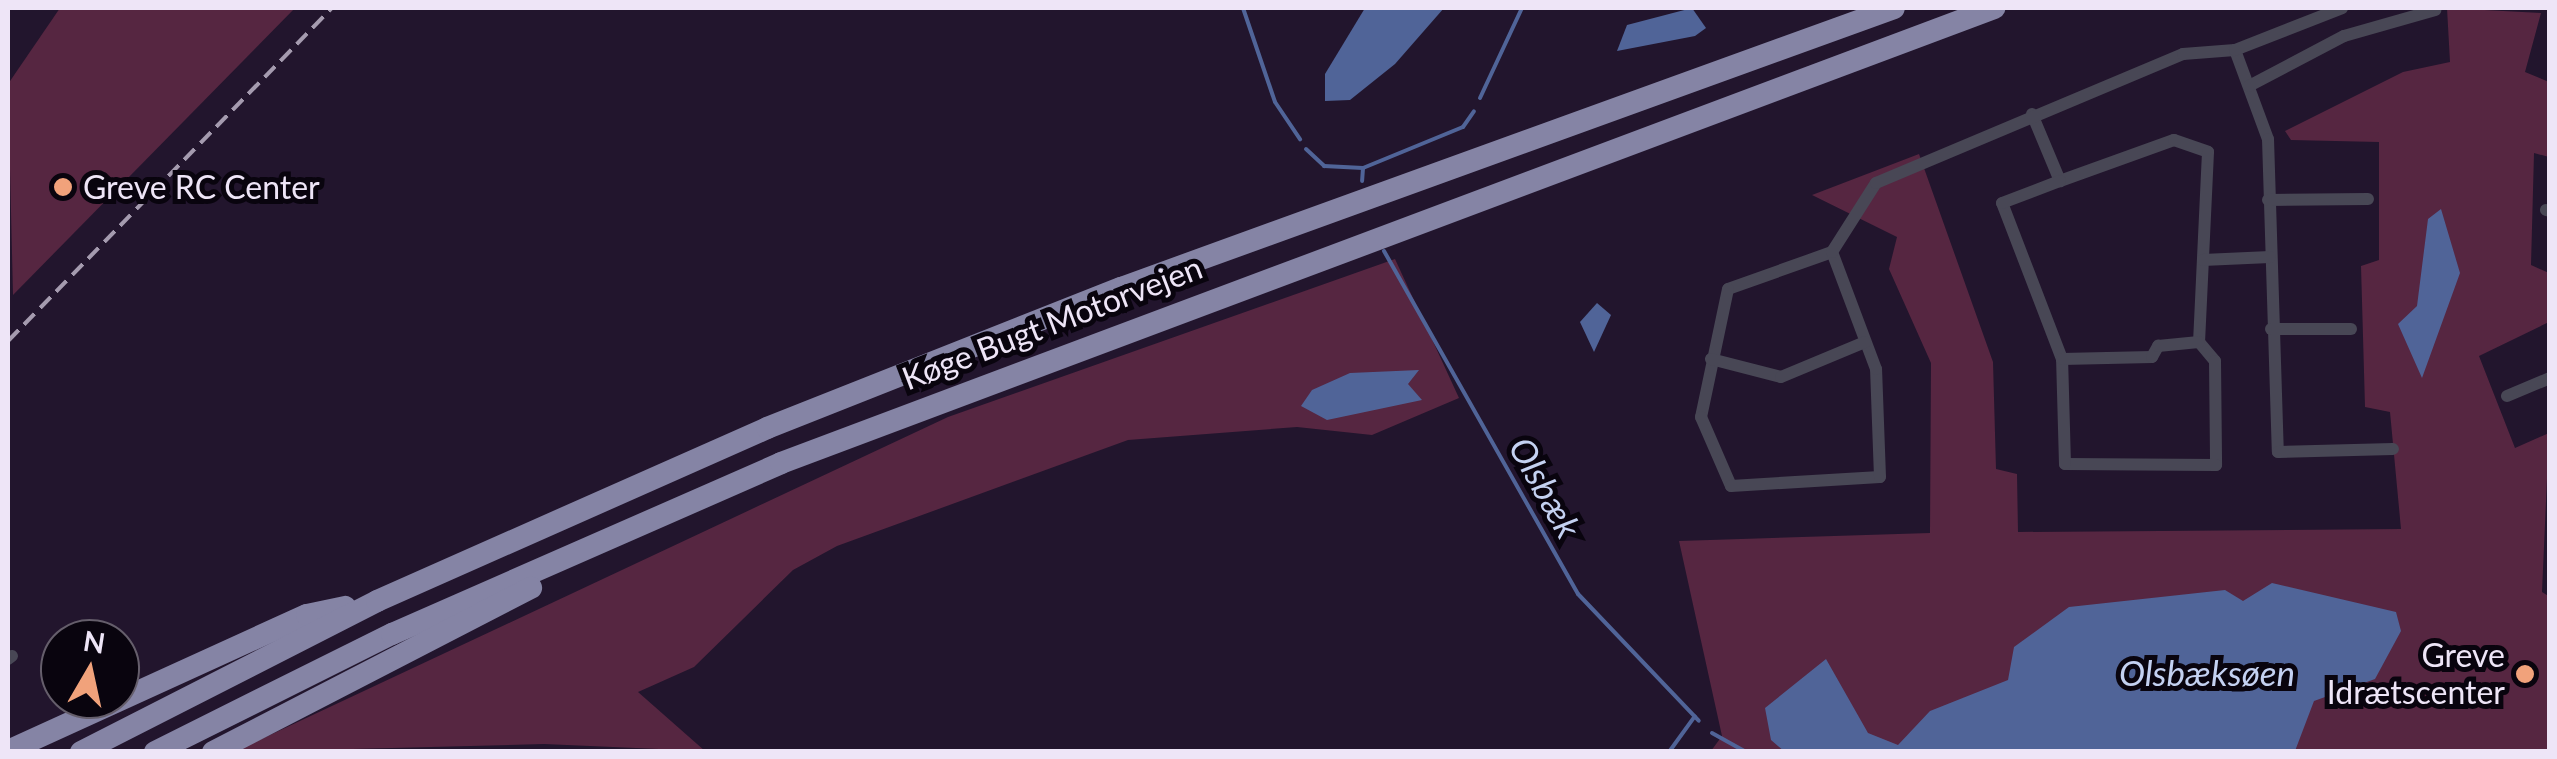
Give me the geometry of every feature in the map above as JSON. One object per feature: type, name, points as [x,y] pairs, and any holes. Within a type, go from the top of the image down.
[{"type":"highway","name":"Køge Bugt Motorvejen","points":[[81,752],[377,601],[963,348],[1894,8]]},
{"type":"highway","name":"Køge Bugt Motorvejen","points":[[155,752],[587,548],[974,385],[1721,116],[1994,8]]},
{"type":"highway","points":[[213,752],[528,589],[587,548]]},
{"type":"highway","points":[[8,752],[307,615],[377,601]]},
{"type":"street","points":[[1832,252],[1876,368],[1875,483],[1731,486],[1701,416],[1728,289],[1832,252],[1876,183],[2032,114],[2183,54],[2235,50],[2342,8]]},
{"type":"street","points":[[2249,86],[2359,30],[2435,10]]},
{"type":"street","points":[[2235,50],[2268,139],[2271,328],[2278,452],[2393,449]]},
{"type":"street","points":[[2032,114],[2060,182]]},
{"type":"street","points":[[2174,140],[2198,142],[2208,152],[2204,260],[2199,342],[2215,361],[2216,464],[2065,464],[2062,359],[2002,203],[2174,140]]},
{"type":"street","points":[[2268,200],[2368,199]]},
{"type":"street","points":[[2204,260],[2270,257]]},
{"type":"street","points":[[2271,328],[2351,329]]},
{"type":"street","points":[[1712,359],[1782,377],[1865,342]]},
{"type":"street","points":[[2062,359],[2152,357],[2158,346],[2199,342]]},
{"type":"street","points":[[2507,396],[2550,378]]},
{"type":"shaded area","name":"Greve RC Center","points":[[60,8],[295,8],[13,295],[8,84]]},
{"type":"shaded area","points":[[2447,8],[2541,13],[2525,72],[2549,82],[2549,157],[2534,153],[2531,265],[2549,273],[2549,322],[2479,356],[2515,448],[2549,433],[2542,592],[2550,597],[2549,751],[1711,751],[1722,736],[1679,541],[1930,533],[1931,363],[1889,269],[1897,237],[1812,195],[1919,154],[1993,362],[1996,469],[2017,474],[2018,532],[2401,529],[2390,412],[2365,407],[2361,266],[2379,260],[2379,142],[2291,140],[2285,131],[2403,72],[2450,62]]},
{"type":"shaded area","points":[[1395,259],[1459,398],[1372,435],[1297,427],[1128,440],[837,546],[793,570],[694,667],[638,692],[705,751],[544,744],[234,752],[948,417]]},
{"type":"water","points":[[1365,8],[1444,8],[1395,64],[1350,100],[1325,101],[1325,74]]},
{"type":"water","points":[[1692,8],[1706,28],[1695,36],[1617,51],[1627,25]]},
{"type":"water","points":[[2441,209],[2460,273],[2422,378],[2398,324],[2417,306],[2428,219]]},
{"type":"water","points":[[1597,303],[1611,315],[1594,352],[1580,322]]},
{"type":"water","points":[[1419,370],[1408,384],[1422,400],[1327,420],[1301,406],[1312,390],[1350,373]]},
{"type":"water","name":"Olsbæksøen","points":[[2272,583],[2396,612],[2401,631],[2375,679],[2314,701],[2295,751],[1785,752],[1771,740],[1765,708],[1826,659],[1868,733],[1898,745],[1930,711],[2008,680],[2014,647],[2069,607],[2225,590],[2243,601]]},
{"type":"waterway","name":"Olsbæk","points":[[1243,8],[1275,102],[1300,139]]},
{"type":"waterway","points":[[1480,98],[1522,8]]},
{"type":"waterway","points":[[1363,168],[1463,127],[1474,111]]},
{"type":"waterway","name":"Olsbæk","points":[[1306,149],[1324,166],[1363,168],[1362,181]]},
{"type":"waterway","name":"Olsbæk","points":[[1384,251],[1578,594],[1699,721]]},
{"type":"waterway","points":[[1669,752],[1695,716]]},
{"type":"waterway","name":"Olsbæk","points":[[1712,733],[1746,752]]},
{"type":"railway","points":[[8,341],[332,8]]},
{"type":"place","name":"Greve RC Center","points":[[63,187]]},
{"type":"place","name":"Greve Idrætscenter","points":[[2525,674]]}]
